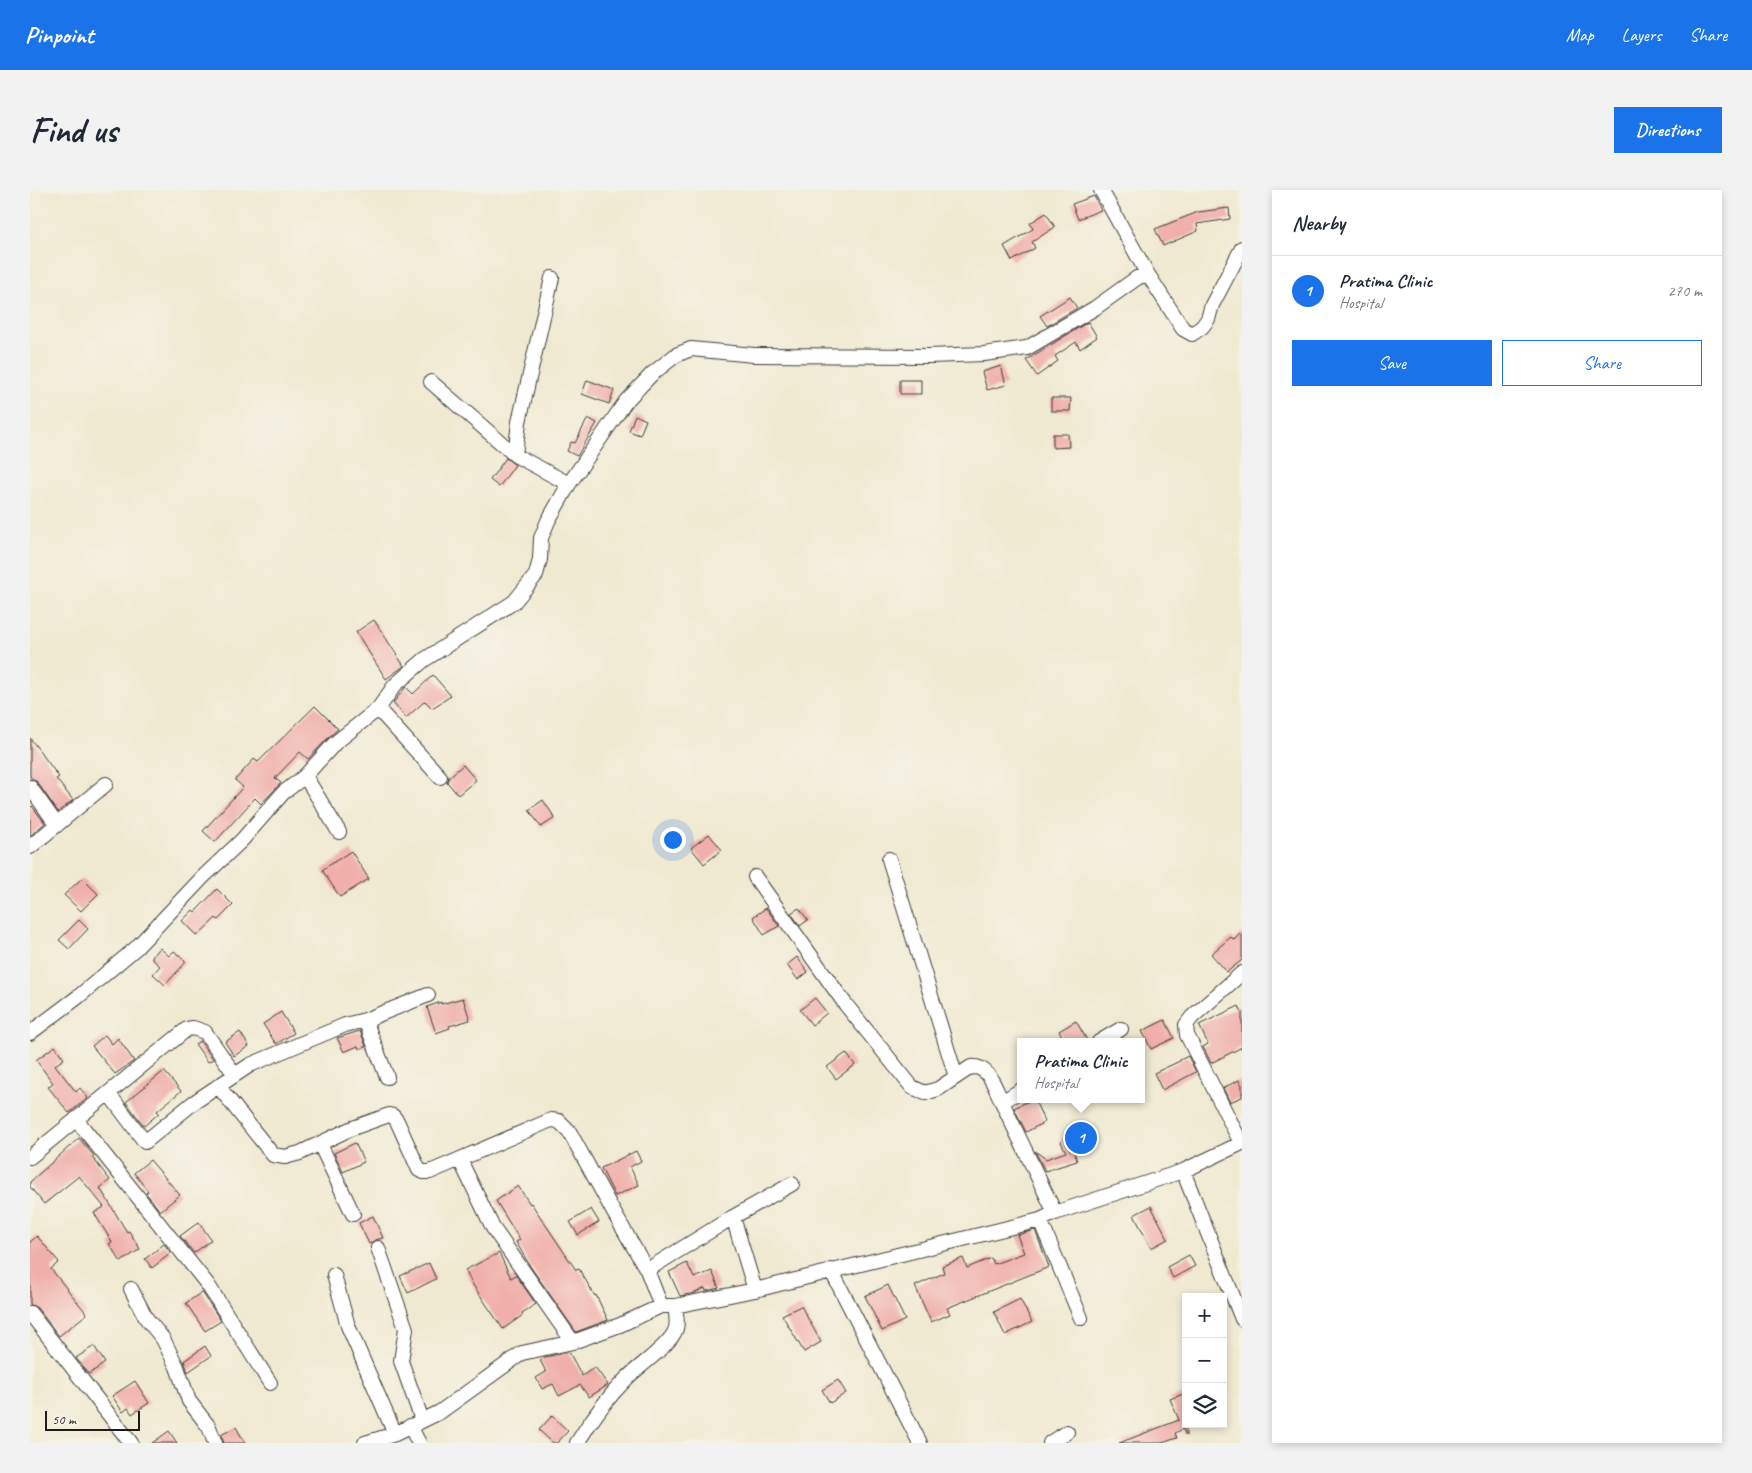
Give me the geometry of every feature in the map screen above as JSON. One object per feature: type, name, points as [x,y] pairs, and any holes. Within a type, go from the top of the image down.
[{"type":"street","points":[[1101,190],[1147,273],[1183,329],[1192,334],[1202,327],[1208,319],[1212,305],[1242,248]]},
{"type":"street","points":[[30,1032],[78,997],[136,948],[242,840],[283,793],[305,776],[335,743],[378,709],[395,685],[424,660],[514,602],[536,575],[540,559],[541,538],[548,521],[569,484],[626,401],[652,374],[676,355],[691,349],[754,355],[929,356],[984,354],[1028,348],[1095,308],[1147,273]]},
{"type":"street","points":[[515,456],[519,422],[552,278]]},
{"type":"street","points":[[430,382],[515,456],[569,484]]},
{"type":"street","points":[[378,709],[440,777]]},
{"type":"street","points":[[305,776],[339,832]]},
{"type":"street","points":[[30,847],[106,784]]},
{"type":"street","points":[[30,788],[57,825]]},
{"type":"street","points":[[889,859],[956,1077]]},
{"type":"street","points":[[755,877],[846,1005],[912,1087],[926,1093],[938,1089],[971,1067],[976,1066],[986,1071],[1055,1213]]},
{"type":"street","points":[[365,1443],[395,1434],[440,1412],[522,1354],[572,1342],[668,1306],[755,1290],[1040,1220],[1055,1213],[1182,1171],[1242,1143],[1187,1034],[1186,1025],[1192,1017],[1241,978]]},
{"type":"street","points":[[108,1094],[145,1142],[193,1103],[250,1066],[297,1044],[428,995]]},
{"type":"street","points":[[365,1020],[387,1077]]},
{"type":"street","points":[[30,1157],[187,1029],[193,1028],[205,1032],[235,1075]]},
{"type":"street","points":[[1106,1038],[1121,1029]]},
{"type":"street","points":[[218,1086],[274,1155],[285,1158],[389,1114],[396,1121],[419,1170],[430,1172],[551,1120],[559,1121],[569,1131],[677,1325],[674,1334],[656,1353],[626,1378],[592,1420],[577,1443]]},
{"type":"street","points":[[1002,1102],[1017,1093]]},
{"type":"street","points":[[76,1119],[208,1285],[270,1383]]},
{"type":"street","points":[[320,1144],[353,1214]]},
{"type":"street","points":[[460,1160],[493,1228],[572,1342]]},
{"type":"street","points":[[1182,1171],[1242,1319]]},
{"type":"street","points":[[647,1270],[733,1217],[792,1184]]},
{"type":"street","points":[[733,1217],[755,1290]]},
{"type":"street","points":[[1040,1220],[1081,1318]]},
{"type":"street","points":[[378,1248],[406,1329],[401,1361],[419,1443]]},
{"type":"street","points":[[831,1270],[920,1443]]},
{"type":"street","points":[[334,1275],[348,1326],[395,1434]]},
{"type":"street","points":[[131,1289],[146,1318],[163,1339],[177,1367],[188,1401],[209,1426],[215,1443]]},
{"type":"street","points":[[30,1313],[131,1443]]},
{"type":"street","points":[[1050,1443],[1067,1432]]},
{"type":"building","points":[[1094,196],[1101,210],[1078,219],[1072,204]]},
{"type":"building","points":[[1229,208],[1230,219],[1197,224],[1198,231],[1163,246],[1155,229],[1198,212]]},
{"type":"building","points":[[1046,213],[1055,227],[1032,242],[1035,248],[1012,261],[1004,246],[1033,229],[1030,223]]},
{"type":"building","points":[[1070,297],[1077,308],[1047,326],[1040,316]]},
{"type":"building","points":[[1088,322],[1097,337],[1080,349],[1076,342],[1055,356],[1058,361],[1037,376],[1026,360]]},
{"type":"building","points":[[1001,366],[1006,385],[987,390],[982,372]]},
{"type":"building","points":[[587,380],[614,390],[609,404],[582,394]]},
{"type":"building","points":[[900,380],[921,380],[921,394],[900,394]]},
{"type":"building","points":[[1051,398],[1071,398],[1070,411],[1051,411]]},
{"type":"building","points":[[635,415],[646,420],[640,435],[629,431]]},
{"type":"building","points":[[588,418],[597,423],[577,456],[567,451],[571,442],[575,443]]},
{"type":"building","points":[[1053,434],[1068,434],[1069,447],[1053,448]]},
{"type":"building","points":[[506,458],[515,465],[499,487],[490,480]]},
{"type":"building","points":[[374,620],[404,666],[386,679],[356,632]]},
{"type":"building","points":[[433,675],[451,696],[432,708],[425,701],[406,718],[393,703],[406,687],[413,694]]},
{"type":"building","points":[[315,706],[338,729],[308,759],[300,752],[275,778],[281,783],[261,804],[255,798],[215,842],[203,831],[243,787],[235,780],[254,759],[258,762]]},
{"type":"building","points":[[30,738],[59,777],[56,779],[73,800],[58,812],[37,782],[30,777]]},
{"type":"building","points":[[463,765],[476,780],[458,795],[447,782],[449,777]]},
{"type":"building","points":[[543,800],[555,818],[541,827],[529,810]]},
{"type":"building","points":[[32,806],[45,823],[30,836],[30,808]]},
{"type":"building","points":[[709,834],[722,850],[704,864],[691,848]]},
{"type":"building","points":[[351,851],[369,879],[340,897],[322,870]]},
{"type":"building","points":[[82,878],[98,894],[81,911],[64,895]]},
{"type":"building","points":[[217,889],[233,905],[218,920],[216,918],[197,936],[182,921],[193,910],[195,912]]},
{"type":"building","points":[[766,908],[779,926],[764,935],[753,917]]},
{"type":"building","points":[[799,908],[808,920],[800,926],[791,913]]},
{"type":"building","points":[[79,920],[88,929],[69,949],[59,940]]},
{"type":"building","points":[[1242,932],[1242,960],[1227,972],[1211,954],[1231,937],[1234,940]]},
{"type":"building","points":[[160,948],[169,956],[174,951],[186,962],[165,985],[153,974],[160,966],[151,958]]},
{"type":"building","points":[[797,957],[808,972],[798,980],[787,965]]},
{"type":"building","points":[[463,998],[470,1020],[449,1026],[450,1028],[436,1033],[427,1007]]},
{"type":"building","points":[[815,998],[827,1013],[812,1025],[800,1010]]},
{"type":"building","points":[[1239,1006],[1242,1013],[1242,1047],[1211,1063],[1203,1047],[1208,1044],[1199,1025]]},
{"type":"building","points":[[281,1012],[294,1033],[276,1044],[263,1024]]},
{"type":"building","points":[[1165,1020],[1174,1038],[1151,1049],[1142,1031]]},
{"type":"building","points":[[1076,1021],[1086,1038],[1063,1038],[1059,1031]]},
{"type":"building","points":[[360,1031],[366,1046],[359,1049],[358,1046],[344,1052],[337,1038]]},
{"type":"building","points":[[240,1032],[249,1046],[234,1056],[225,1042]]},
{"type":"building","points":[[105,1035],[112,1044],[118,1038],[134,1061],[115,1074],[92,1046]]},
{"type":"building","points":[[200,1041],[213,1059],[208,1062],[195,1044]]},
{"type":"building","points":[[55,1046],[64,1059],[55,1065],[76,1092],[80,1088],[88,1098],[69,1113],[48,1087],[53,1083],[36,1060]]},
{"type":"building","points":[[846,1053],[855,1065],[836,1079],[827,1067]]},
{"type":"building","points":[[1188,1056],[1196,1072],[1162,1090],[1154,1073]]},
{"type":"building","points":[[164,1071],[181,1091],[157,1111],[159,1113],[144,1126],[126,1102]]},
{"type":"building","points":[[1239,1080],[1242,1085],[1242,1097],[1230,1102],[1223,1088]]},
{"type":"building","points":[[1025,1103],[1036,1103],[1045,1122],[1026,1132],[1014,1108]]},
{"type":"building","points":[[1083,1125],[1091,1140],[1070,1150],[1073,1149],[1077,1161],[1045,1171],[1035,1151],[1046,1159],[1066,1152],[1061,1142],[1067,1133]]},
{"type":"building","points":[[79,1138],[110,1180],[100,1188],[127,1232],[129,1231],[140,1249],[121,1262],[109,1244],[112,1242],[94,1213],[104,1207],[79,1176],[44,1204],[30,1187],[30,1182]]},
{"type":"building","points":[[355,1143],[364,1162],[343,1172],[334,1153]]},
{"type":"building","points":[[636,1151],[641,1161],[630,1167],[639,1185],[615,1196],[601,1168]]},
{"type":"building","points":[[150,1160],[180,1195],[160,1211],[134,1173]]},
{"type":"building","points":[[518,1186],[576,1270],[579,1269],[596,1295],[608,1320],[576,1332],[530,1266],[516,1242],[520,1240],[496,1201]]},
{"type":"building","points":[[1151,1206],[1168,1239],[1151,1248],[1134,1215]]},
{"type":"building","points":[[591,1209],[599,1222],[578,1235],[570,1222]]},
{"type":"building","points":[[373,1216],[383,1238],[369,1244],[359,1223]]},
{"type":"building","points":[[199,1222],[211,1240],[194,1253],[180,1236]]},
{"type":"building","points":[[1035,1230],[1049,1267],[947,1308],[950,1314],[931,1322],[915,1286],[944,1273],[942,1266],[963,1258],[967,1268],[991,1258],[994,1264],[1024,1253],[1017,1235]]},
{"type":"building","points":[[37,1236],[59,1262],[51,1269],[87,1314],[59,1336],[37,1308],[30,1304],[30,1242]]},
{"type":"building","points":[[164,1244],[171,1253],[152,1268],[145,1259]]},
{"type":"building","points":[[499,1253],[511,1278],[516,1275],[536,1304],[503,1329],[465,1270]]},
{"type":"building","points":[[1189,1255],[1195,1266],[1173,1278],[1167,1267]]},
{"type":"building","points":[[429,1263],[436,1279],[408,1293],[400,1276]]},
{"type":"building","points":[[687,1263],[694,1278],[712,1271],[719,1288],[706,1291],[705,1288],[695,1293],[680,1296],[669,1272]]},
{"type":"building","points":[[888,1285],[905,1320],[882,1331],[865,1296]]},
{"type":"building","points":[[202,1292],[221,1321],[205,1331],[186,1303]]},
{"type":"building","points":[[1020,1299],[1032,1322],[1005,1335],[994,1312]]},
{"type":"building","points":[[801,1306],[821,1342],[804,1352],[782,1315]]},
{"type":"building","points":[[94,1346],[105,1363],[89,1374],[76,1358]]},
{"type":"building","points":[[205,1346],[211,1356],[188,1372],[184,1361]]},
{"type":"building","points":[[569,1352],[582,1376],[595,1367],[608,1385],[589,1397],[580,1385],[559,1396],[553,1384],[542,1389],[536,1378],[546,1372],[540,1360],[545,1357]]},
{"type":"building","points":[[838,1380],[846,1393],[830,1403],[822,1390]]},
{"type":"building","points":[[135,1381],[149,1403],[132,1414],[128,1408],[123,1412],[112,1396]]},
{"type":"building","points":[[1182,1394],[1182,1428],[1186,1428],[1186,1436],[1183,1429],[1175,1433],[1177,1438],[1162,1443],[1119,1443],[1179,1420],[1170,1399]]},
{"type":"building","points":[[552,1416],[568,1431],[557,1443],[553,1443],[539,1430]]},
{"type":"building","points":[[236,1427],[245,1443],[224,1443],[221,1435]]},
{"type":"building","points":[[169,1431],[177,1443],[152,1443]]},
{"type":"place","name":"Pratima Clinic","points":[[1081,1138]]}]
